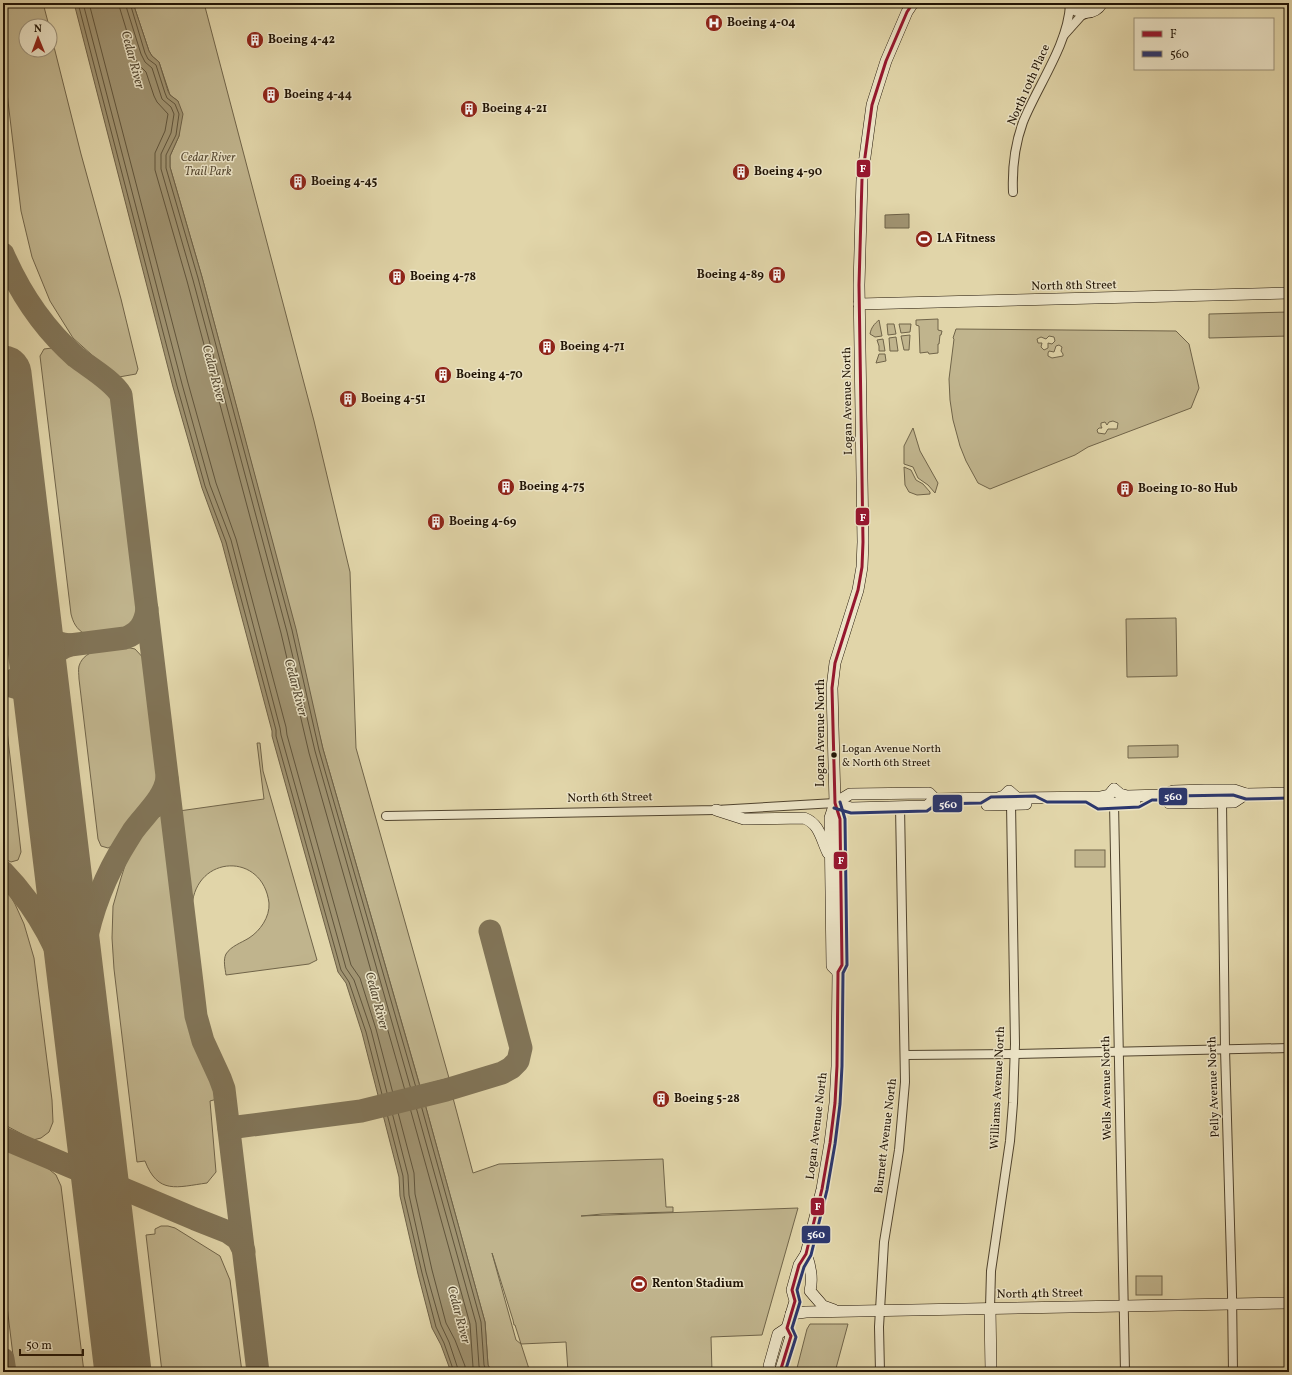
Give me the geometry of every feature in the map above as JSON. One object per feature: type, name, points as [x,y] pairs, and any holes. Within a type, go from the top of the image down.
[{"type":"main road","name":"Logan Avenue North","points":[[838,972],[832,966],[830,818],[834,803],[832,688],[835,663],[858,590],[862,567],[863,542],[859,304],[862,179],[872,105],[886,61],[907,12],[913,3]]},
{"type":"main road","points":[[1069,4],[1077,11],[1087,13],[1097,9],[1102,3]]},
{"type":"main road","name":"North 8th Street","points":[[859,304],[1289,293]]},
{"type":"main road","name":"North 6th Street","points":[[980,798],[986,805],[1036,803],[1048,798],[1088,797],[1098,790],[1114,789],[1141,789],[1151,795]]},
{"type":"main road","name":"North 6th Street","points":[[1088,797],[1098,804],[1138,802],[1151,795],[1163,795],[1173,791],[1234,790],[1246,794],[1289,793]]},
{"type":"main road","name":"North 6th Street","points":[[834,803],[851,808],[927,806],[935,799],[980,798],[990,792],[1009,791],[1036,791],[1048,798]]},
{"type":"main road","name":"North 6th Street","points":[[834,803],[850,794],[929,793],[935,799]]},
{"type":"main road","name":"North 6th Street","points":[[1163,795],[1169,803],[1234,802],[1246,794]]},
{"type":"main road","name":"Logan Avenue North","points":[[795,1301],[792,1290],[799,1265],[806,1254],[822,1188],[835,1103],[838,1033],[838,972],[842,965],[840,819],[834,803]]},
{"type":"main road","points":[[716,810],[744,819],[804,818],[810,820],[816,825],[830,858]]},
{"type":"main road","points":[[806,1254],[811,1266],[812,1281],[810,1291],[823,1306],[838,1312]]},
{"type":"main road","name":"Logan Avenue North","points":[[771,1372],[769,1366],[778,1334],[787,1328],[795,1301],[804,1293],[811,1266]]},
{"type":"main road","name":"North 4th Street","points":[[791,1314],[806,1312],[1289,1303]]},
{"type":"main road","name":"Williams Avenue North","points":[[990,1308],[991,1372]]},
{"type":"main road","name":"Logan Avenue North","points":[[780,1372],[791,1336],[787,1328]]},
{"type":"street","name":"North 10th Place","points":[[1013,192],[1012,181],[1015,154],[1023,122],[1064,36],[1070,13],[1069,4]]},
{"type":"street","name":"North 10th Place","points":[[1064,36],[1081,16],[1087,13]]},
{"type":"street","name":"Wells Avenue North","points":[[1114,802],[1125,1372]]},
{"type":"street","name":"Pelly Avenue North","points":[[1222,802],[1224,1049],[1233,1372]]},
{"type":"street","name":"North 6th Street","points":[[386,816],[716,810],[834,803]]},
{"type":"street","name":"Williams Avenue North","points":[[990,1308],[991,1271],[1010,1141],[1013,1102],[1014,1054],[1011,804]]},
{"type":"street","name":"Burnett Avenue North","points":[[880,1372],[879,1327],[884,1242],[899,1150],[904,1103],[905,1055],[900,807]]},
{"type":"street","points":[[905,1055],[1289,1048]]},
{"type":"green space","points":[[3,3],[43,3],[47,18],[18,18],[18,58],[57,58],[81,154],[121,299],[138,369],[136,374],[119,377],[112,373],[73,338],[50,301],[32,257],[21,211],[3,59]]},
{"type":"green space","name":"Cedar River Trail Park","points":[[133,3],[204,3],[314,421],[350,572],[356,748],[449,1078],[420,1086],[323,749],[273,545],[202,277],[170,167],[170,156],[179,136],[178,101],[170,95],[159,62],[149,51]]},
{"type":"green space","points":[[1289,312],[1289,336],[1209,338],[1209,314]]},
{"type":"green space","points":[[938,319],[938,330],[942,331],[938,344],[938,353],[920,353],[919,326],[916,325],[916,320]]},
{"type":"green space","points":[[879,320],[882,336],[875,337],[870,334],[870,332]]},
{"type":"green space","points":[[887,324],[894,324],[896,334],[888,335]]},
{"type":"green space","points":[[899,324],[911,324],[910,332],[901,333]]},
{"type":"green space","points":[[956,329],[1176,331],[1189,344],[1199,388],[1191,408],[1088,447],[1075,455],[990,489],[978,483],[966,461],[953,420],[949,379],[953,338]],"holes":[[[1049,336],[1054,337],[1055,341],[1052,344],[1048,343],[1048,348],[1044,350],[1041,347],[1042,343],[1038,343],[1037,339],[1041,337],[1046,339]],[[1059,345],[1062,347],[1061,351],[1063,356],[1052,358],[1048,356],[1049,351],[1054,352],[1056,346]],[[1113,421],[1118,423],[1117,429],[1108,429],[1105,434],[1098,433],[1097,430],[1102,428],[1101,423],[1105,422],[1107,425],[1109,422]]]},
{"type":"green space","points":[[910,335],[909,350],[904,350],[901,336]]},
{"type":"green space","points":[[896,337],[898,351],[890,351],[889,338]]},
{"type":"green space","points":[[883,339],[885,351],[879,351],[877,340]]},
{"type":"green space","points":[[52,348],[114,398],[118,408],[141,608],[141,620],[126,631],[93,635],[85,634],[75,625],[71,614],[40,356],[44,349]]},
{"type":"green space","points":[[879,354],[885,354],[886,361],[876,363]]},
{"type":"green space","points":[[913,428],[920,451],[938,483],[935,493],[928,485],[918,478],[913,467],[904,464],[904,446]]},
{"type":"green space","points":[[904,467],[911,470],[916,480],[923,484],[930,494],[917,495],[909,492],[905,485]]},
{"type":"green space","points":[[1176,618],[1177,676],[1127,677],[1126,619]]},
{"type":"green space","points":[[126,647],[135,649],[148,663],[161,761],[161,775],[157,789],[116,844],[108,848],[101,846],[98,839],[79,679],[79,666],[82,660],[92,652]]},
{"type":"green space","points":[[3,710],[5,713],[21,852],[18,860],[11,862],[3,858]]},
{"type":"green space","points":[[257,743],[260,743],[263,771],[317,960],[309,964],[226,975],[224,961],[226,954],[233,947],[253,935],[260,928],[268,913],[269,903],[264,886],[255,875],[243,868],[230,866],[217,869],[205,876],[196,889],[192,906],[190,906],[179,811],[264,799]]},
{"type":"green space","points":[[1178,745],[1178,757],[1128,758],[1128,746]]},
{"type":"green space","points":[[162,815],[167,823],[188,1008],[194,1035],[213,1081],[217,1099],[210,1101],[216,1172],[207,1183],[178,1187],[162,1184],[150,1172],[145,1161],[137,1162],[114,969],[112,938],[113,906],[129,853],[154,819]]},
{"type":"green space","points":[[1075,850],[1105,850],[1105,867],[1075,867]]},
{"type":"green space","points":[[3,883],[24,924],[34,958],[52,1100],[53,1122],[49,1132],[41,1138],[33,1140],[3,1124]]},
{"type":"green space","name":"Renton Stadium","points":[[453,1098],[473,1173],[499,1164],[663,1159],[666,1207],[673,1207],[673,1212],[581,1216],[798,1208],[762,1335],[711,1337],[712,1372],[568,1372],[566,1342],[521,1344],[530,1372],[492,1372],[488,1365],[485,1322],[425,1104]],"holes":[[[492,1253],[521,1344],[516,1340]]]},
{"type":"green space","points":[[3,1149],[44,1165],[56,1175],[61,1186],[84,1372],[15,1372],[3,1273]]},
{"type":"green space","points":[[161,1226],[175,1228],[220,1256],[230,1280],[242,1372],[162,1372],[146,1235],[155,1234],[155,1229]]},
{"type":"green space","points":[[1136,1276],[1162,1276],[1162,1295],[1136,1295]]},
{"type":"green space","points":[[810,1324],[848,1324],[835,1372],[796,1372],[807,1329]]},
{"type":"water","name":"Cedar River","points":[[74,3],[133,3],[149,51],[159,62],[168,91],[170,95],[178,101],[183,114],[179,136],[170,156],[170,167],[202,277],[296,629],[323,749],[425,1104],[485,1322],[488,1365],[492,1372],[451,1372],[441,1345],[432,1328],[400,1196],[399,1177],[362,1033],[346,983],[338,972],[272,736],[272,731],[222,543],[202,488],[173,387]]},
{"type":"water","points":[[909,214],[909,228],[885,228],[885,215]]},
{"type":"pier","points":[[422,1086],[427,1104],[381,1116],[377,1098]]},
{"type":"taxiway","points":[[3,254],[25,296],[53,335],[76,357],[100,374],[121,395],[196,1016],[203,1041],[224,1089],[258,1372]]},
{"type":"taxiway","points":[[32,615],[46,636],[56,642],[70,645],[125,638],[130,636],[138,631],[145,619],[147,609]]},
{"type":"taxiway","points":[[3,685],[23,673],[32,655],[35,639]]},
{"type":"taxiway","points":[[40,686],[43,672],[49,661],[57,652],[70,645]]},
{"type":"taxiway","points":[[3,685],[19,688],[25,692],[35,702],[44,724]]},
{"type":"taxiway","points":[[80,1025],[80,987],[82,964],[87,935],[95,907],[100,893],[119,854],[133,831],[158,799],[167,778]]},
{"type":"taxiway","points":[[3,872],[16,886],[48,933],[64,968],[75,1004]]},
{"type":"taxiway","points":[[229,1128],[361,1111],[446,1090],[502,1073],[511,1068],[518,1061],[521,1048],[490,931]]},
{"type":"taxiway","points":[[3,1138],[228,1232],[238,1239],[244,1251]]},
{"type":"taxiway","points":[[3,1359],[5,1372]]},
{"type":"runway","points":[[3,374],[123,1372]]},
{"type":"transit line","name":"F","points":[[780,1372],[791,1336],[787,1328],[795,1301],[792,1290],[799,1265],[806,1254],[822,1189],[835,1103],[838,972],[842,965],[840,819],[835,803],[832,688],[835,663],[858,590],[862,567],[863,542],[859,285],[862,179],[872,105],[886,61],[907,12],[913,3]]},
{"type":"transit line","name":"560","points":[[834,808],[851,813],[927,811],[937,804],[981,803],[991,797],[1035,796],[1047,802],[1086,802],[1098,809],[1139,807],[1152,800],[1164,800],[1174,796],[1233,795],[1246,799],[1289,798]]},
{"type":"transit line","name":"560","points":[[785,1372],[796,1337],[792,1328],[800,1302],[797,1290],[804,1267],[811,1255],[827,1190],[840,1104],[843,973],[847,965],[845,819],[840,802]]},
{"type":"place","name":"Boeing 4-04","points":[[714,23]]},
{"type":"place","name":"Boeing 4-42","points":[[255,40]]},
{"type":"place","name":"Boeing 4-44","points":[[271,95]]},
{"type":"place","name":"Boeing 4-21","points":[[469,109]]},
{"type":"place","name":"Boeing 4-90","points":[[741,172]]},
{"type":"place","name":"Boeing 4-45","points":[[298,182]]},
{"type":"place","name":"LA Fitness","points":[[924,239]]},
{"type":"place","name":"Boeing 4-89","points":[[777,275]]},
{"type":"place","name":"Boeing 4-78","points":[[397,277]]},
{"type":"place","name":"Boeing 4-71","points":[[547,347]]},
{"type":"place","name":"Boeing 4-70","points":[[443,375]]},
{"type":"place","name":"Boeing 4-51","points":[[348,399]]},
{"type":"place","name":"Boeing 4-75","points":[[506,487]]},
{"type":"place","name":"Boeing 10-80 Hub","points":[[1125,489]]},
{"type":"place","name":"Boeing 4-69","points":[[436,522]]},
{"type":"place","name":"Logan Avenue North & North 6th Street","points":[[834,755]]},
{"type":"place","name":"Boeing 5-28","points":[[661,1099]]},
{"type":"place","name":"Renton Stadium","points":[[639,1284]]}]
